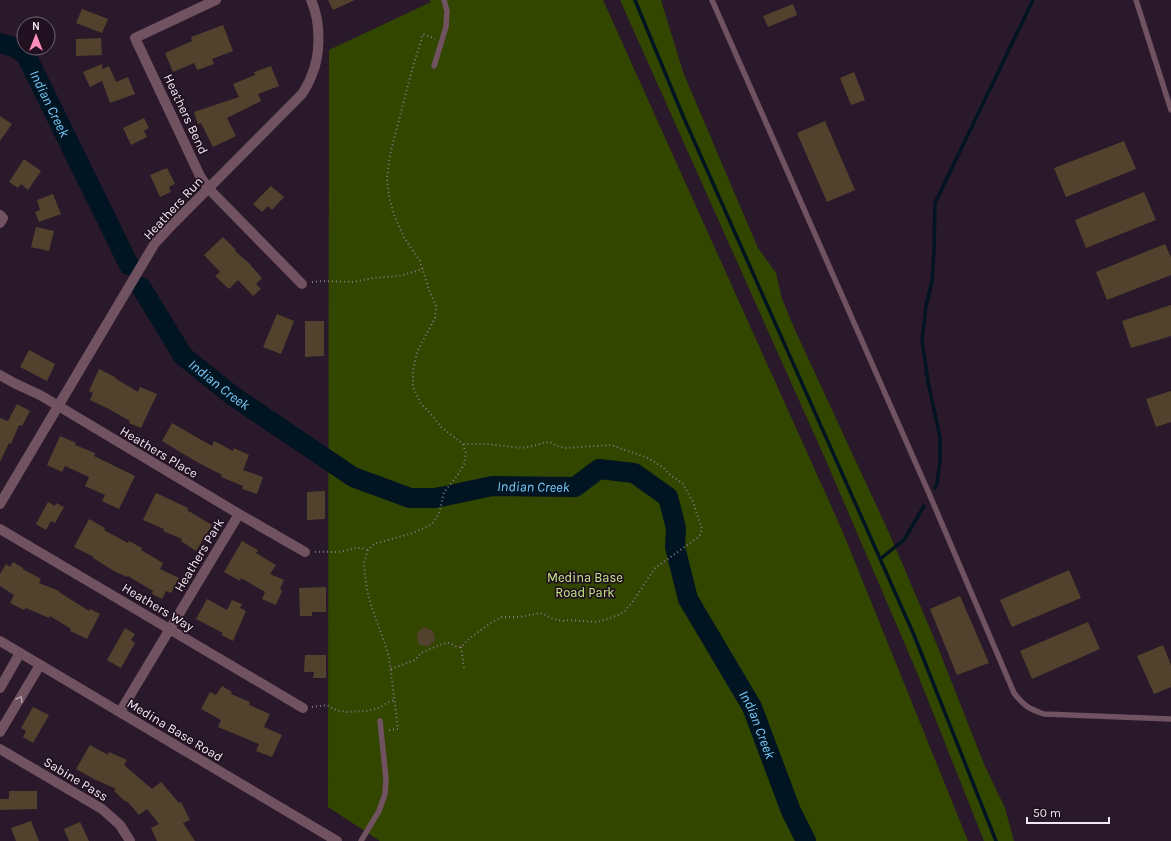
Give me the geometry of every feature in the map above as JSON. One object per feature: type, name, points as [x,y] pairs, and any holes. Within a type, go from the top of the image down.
[{"type":"street","name":"Heathers Bend","points":[[216,0],[136,38],[200,176],[208,188],[302,284]]},
{"type":"street","name":"Heathers Run","points":[[0,504],[155,244],[208,188],[302,94],[312,77],[319,40],[315,8],[312,0]]},
{"type":"street","points":[[0,215],[3,218],[0,223]]},
{"type":"street","name":"Heathers Place","points":[[0,375],[40,395],[305,552]]},
{"type":"street","name":"Heathers Park","points":[[120,712],[239,514]]},
{"type":"street","name":"Heathers Way","points":[[0,529],[303,708]]},
{"type":"street","name":"Medina Base Road","points":[[0,641],[337,841]]},
{"type":"street","points":[[0,688],[20,653]]},
{"type":"street","points":[[0,732],[40,665]]},
{"type":"street","name":"Sabine Pass","points":[[0,749],[102,809],[120,825],[130,841]]},
{"type":"lane","points":[[434,66],[447,20],[447,11],[444,0]]},
{"type":"lane","points":[[712,0],[928,491],[1014,693],[1021,703],[1030,709],[1044,714],[1171,719]]},
{"type":"lane","points":[[1136,0],[1171,110]]},
{"type":"lane","points":[[361,841],[379,810],[385,794],[386,779],[380,721]]},
{"type":"path","points":[[381,731],[398,729],[389,656],[374,614],[367,588],[364,562],[368,550],[374,544],[413,533],[432,524],[439,514],[441,499],[444,492],[464,465],[466,453],[463,444],[441,427],[421,404],[413,387],[413,371],[417,352],[435,318],[436,306],[420,261],[405,239],[394,216],[389,197],[387,179],[392,147],[423,34],[442,42]]},
{"type":"path","points":[[302,284],[323,280],[353,282],[373,278],[399,276],[423,269]]},
{"type":"path","points":[[463,444],[486,444],[522,448],[550,442],[565,448],[611,445],[648,458],[664,468],[669,474],[683,484],[692,502],[702,529],[700,535],[655,568],[634,600],[619,616],[597,622],[563,621],[540,613],[502,617],[492,622],[470,638],[462,647],[464,668]]},
{"type":"path","points":[[305,552],[343,551],[360,547],[368,550]]},
{"type":"path","points":[[391,669],[415,660],[421,653],[442,644],[450,643],[457,647],[462,647]]},
{"type":"path","points":[[303,708],[327,705],[336,710],[346,712],[367,711],[381,707],[388,702],[395,700]]},
{"type":"green space","name":"Medina Base Road Park","points":[[430,0],[603,0],[842,530],[968,841],[380,841],[328,807],[329,50],[431,2]]},
{"type":"green space","points":[[620,0],[661,0],[683,72],[758,248],[776,273],[782,299],[795,330],[890,535],[937,645],[984,764],[1005,808],[1014,841],[984,841],[916,670],[824,456]]},
{"type":"building","points":[[328,0],[355,0],[333,10]]},
{"type":"building","points":[[793,4],[797,15],[768,27],[763,16]]},
{"type":"building","points":[[82,9],[108,19],[102,33],[76,23]]},
{"type":"building","points":[[223,25],[233,51],[212,59],[214,64],[197,70],[194,63],[173,72],[165,53],[192,41],[191,37]]},
{"type":"building","points":[[101,38],[102,55],[76,56],[76,39]]},
{"type":"building","points":[[102,64],[102,69],[109,66],[116,82],[128,77],[135,94],[110,103],[102,81],[90,87],[83,72]]},
{"type":"building","points":[[271,66],[279,86],[258,94],[261,101],[227,118],[236,136],[213,147],[201,123],[198,124],[194,112],[239,97],[233,84],[255,75],[254,72]]},
{"type":"building","points":[[854,72],[865,100],[851,105],[840,78]]},
{"type":"building","points":[[0,116],[12,124],[0,141]]},
{"type":"building","points":[[144,118],[149,128],[144,131],[147,137],[131,145],[123,128]]},
{"type":"building","points":[[825,121],[855,190],[827,202],[797,133]]},
{"type":"building","points":[[1124,141],[1136,169],[1066,197],[1054,168]]},
{"type":"building","points":[[24,159],[41,171],[28,190],[21,184],[18,188],[9,182]]},
{"type":"building","points":[[167,168],[175,184],[169,187],[171,192],[160,197],[150,175]]},
{"type":"building","points":[[271,186],[284,197],[272,210],[268,206],[262,212],[253,204]]},
{"type":"building","points":[[1144,192],[1156,220],[1086,248],[1075,220]]},
{"type":"building","points":[[53,194],[61,214],[39,222],[35,212],[40,210],[37,200]]},
{"type":"building","points":[[36,227],[54,231],[49,251],[31,247]]},
{"type":"building","points":[[223,237],[262,278],[256,284],[261,289],[253,296],[238,280],[229,289],[215,276],[220,272],[204,255]]},
{"type":"building","points":[[1165,244],[1171,257],[1171,275],[1107,300],[1096,272]]},
{"type":"building","points":[[1171,305],[1171,336],[1131,348],[1122,321]]},
{"type":"building","points":[[277,314],[294,321],[281,354],[263,347]]},
{"type":"building","points":[[305,321],[324,321],[324,356],[305,357]]},
{"type":"building","points":[[29,350],[55,364],[47,381],[20,367]]},
{"type":"building","points":[[99,369],[115,377],[138,392],[140,387],[157,394],[141,428],[129,423],[130,421],[90,400],[93,393],[89,391]]},
{"type":"building","points":[[1171,391],[1171,422],[1156,427],[1146,399]]},
{"type":"building","points":[[17,404],[30,411],[22,426],[19,425],[11,444],[9,443],[0,462],[0,418],[8,421]]},
{"type":"building","points":[[172,423],[212,446],[214,441],[233,451],[234,448],[249,455],[243,470],[263,477],[257,494],[242,489],[243,486],[221,477],[222,475],[162,441]]},
{"type":"building","points":[[60,436],[76,443],[75,445],[95,453],[94,456],[135,476],[119,509],[102,501],[105,495],[85,486],[89,477],[65,466],[62,472],[47,465]]},
{"type":"building","points":[[325,491],[325,519],[307,520],[307,492]]},
{"type":"building","points":[[156,493],[188,508],[187,510],[212,525],[196,551],[181,541],[182,539],[143,520]]},
{"type":"building","points":[[48,502],[55,506],[56,503],[64,507],[55,523],[51,521],[46,530],[36,524]]},
{"type":"building","points":[[89,519],[105,528],[104,530],[128,543],[129,541],[142,548],[141,550],[163,563],[160,569],[179,578],[171,593],[166,591],[162,599],[152,594],[153,591],[128,576],[127,577],[114,571],[93,558],[94,557],[74,547]]},
{"type":"building","points":[[242,541],[258,550],[256,553],[276,565],[270,574],[284,580],[280,589],[282,591],[276,605],[262,599],[265,592],[241,578],[240,581],[224,572]]},
{"type":"building","points":[[13,562],[41,579],[39,583],[59,591],[89,611],[90,609],[100,614],[87,639],[70,631],[71,629],[50,616],[49,618],[26,608],[24,610],[10,603],[14,595],[0,586],[0,574],[6,564],[10,567]]},
{"type":"building","points":[[1069,570],[1081,598],[1012,627],[1000,600]]},
{"type":"building","points":[[326,587],[326,612],[312,612],[312,616],[300,616],[299,588]]},
{"type":"building","points":[[960,596],[989,663],[957,675],[930,609]]},
{"type":"building","points":[[207,599],[227,610],[232,600],[242,604],[240,608],[246,611],[233,641],[221,635],[223,633],[196,619]]},
{"type":"building","points":[[1088,622],[1100,649],[1032,679],[1020,651]]},
{"type":"building","points":[[424,627],[433,631],[435,640],[428,647],[418,644],[417,633]]},
{"type":"building","points":[[125,628],[135,634],[131,640],[135,643],[121,668],[107,660]]},
{"type":"building","points":[[1163,645],[1171,665],[1171,687],[1154,694],[1137,656]]},
{"type":"building","points":[[305,655],[326,655],[326,678],[313,678],[314,672],[304,672]]},
{"type":"building","points":[[222,686],[232,692],[231,694],[250,702],[249,705],[270,714],[264,727],[282,735],[272,757],[256,751],[259,744],[218,727],[221,720],[201,709],[210,692],[216,695]]},
{"type":"building","points":[[33,707],[49,715],[33,743],[23,737],[26,731],[21,728]]},
{"type":"building","points":[[90,745],[108,755],[109,752],[127,760],[124,765],[152,789],[161,782],[179,803],[181,802],[190,820],[183,823],[195,841],[157,841],[151,828],[159,824],[147,809],[139,815],[127,801],[126,802],[114,791],[116,789],[76,769]]},
{"type":"building","points":[[9,791],[37,791],[37,809],[0,810],[0,799],[9,799]]},
{"type":"building","points":[[31,821],[39,841],[16,841],[11,828]]},
{"type":"building","points":[[80,822],[89,841],[69,841],[64,829]]},
{"type":"waterway","points":[[635,0],[683,116],[914,635],[996,841]]},
{"type":"waterway","points":[[935,488],[937,484],[940,461],[940,437],[928,382],[922,340],[926,306],[932,281],[935,203],[1033,0]]},
{"type":"waterway","name":"Indian Creek","points":[[0,43],[14,47],[26,55],[129,265]]},
{"type":"waterway","name":"Indian Creek","points":[[141,287],[183,356],[233,396],[353,477],[410,498],[435,498],[492,486],[575,487],[599,469],[634,473],[668,497],[676,528],[675,547],[688,599],[752,707],[791,811],[806,841]]},
{"type":"waterway","points":[[880,559],[904,540],[924,506]]}]
